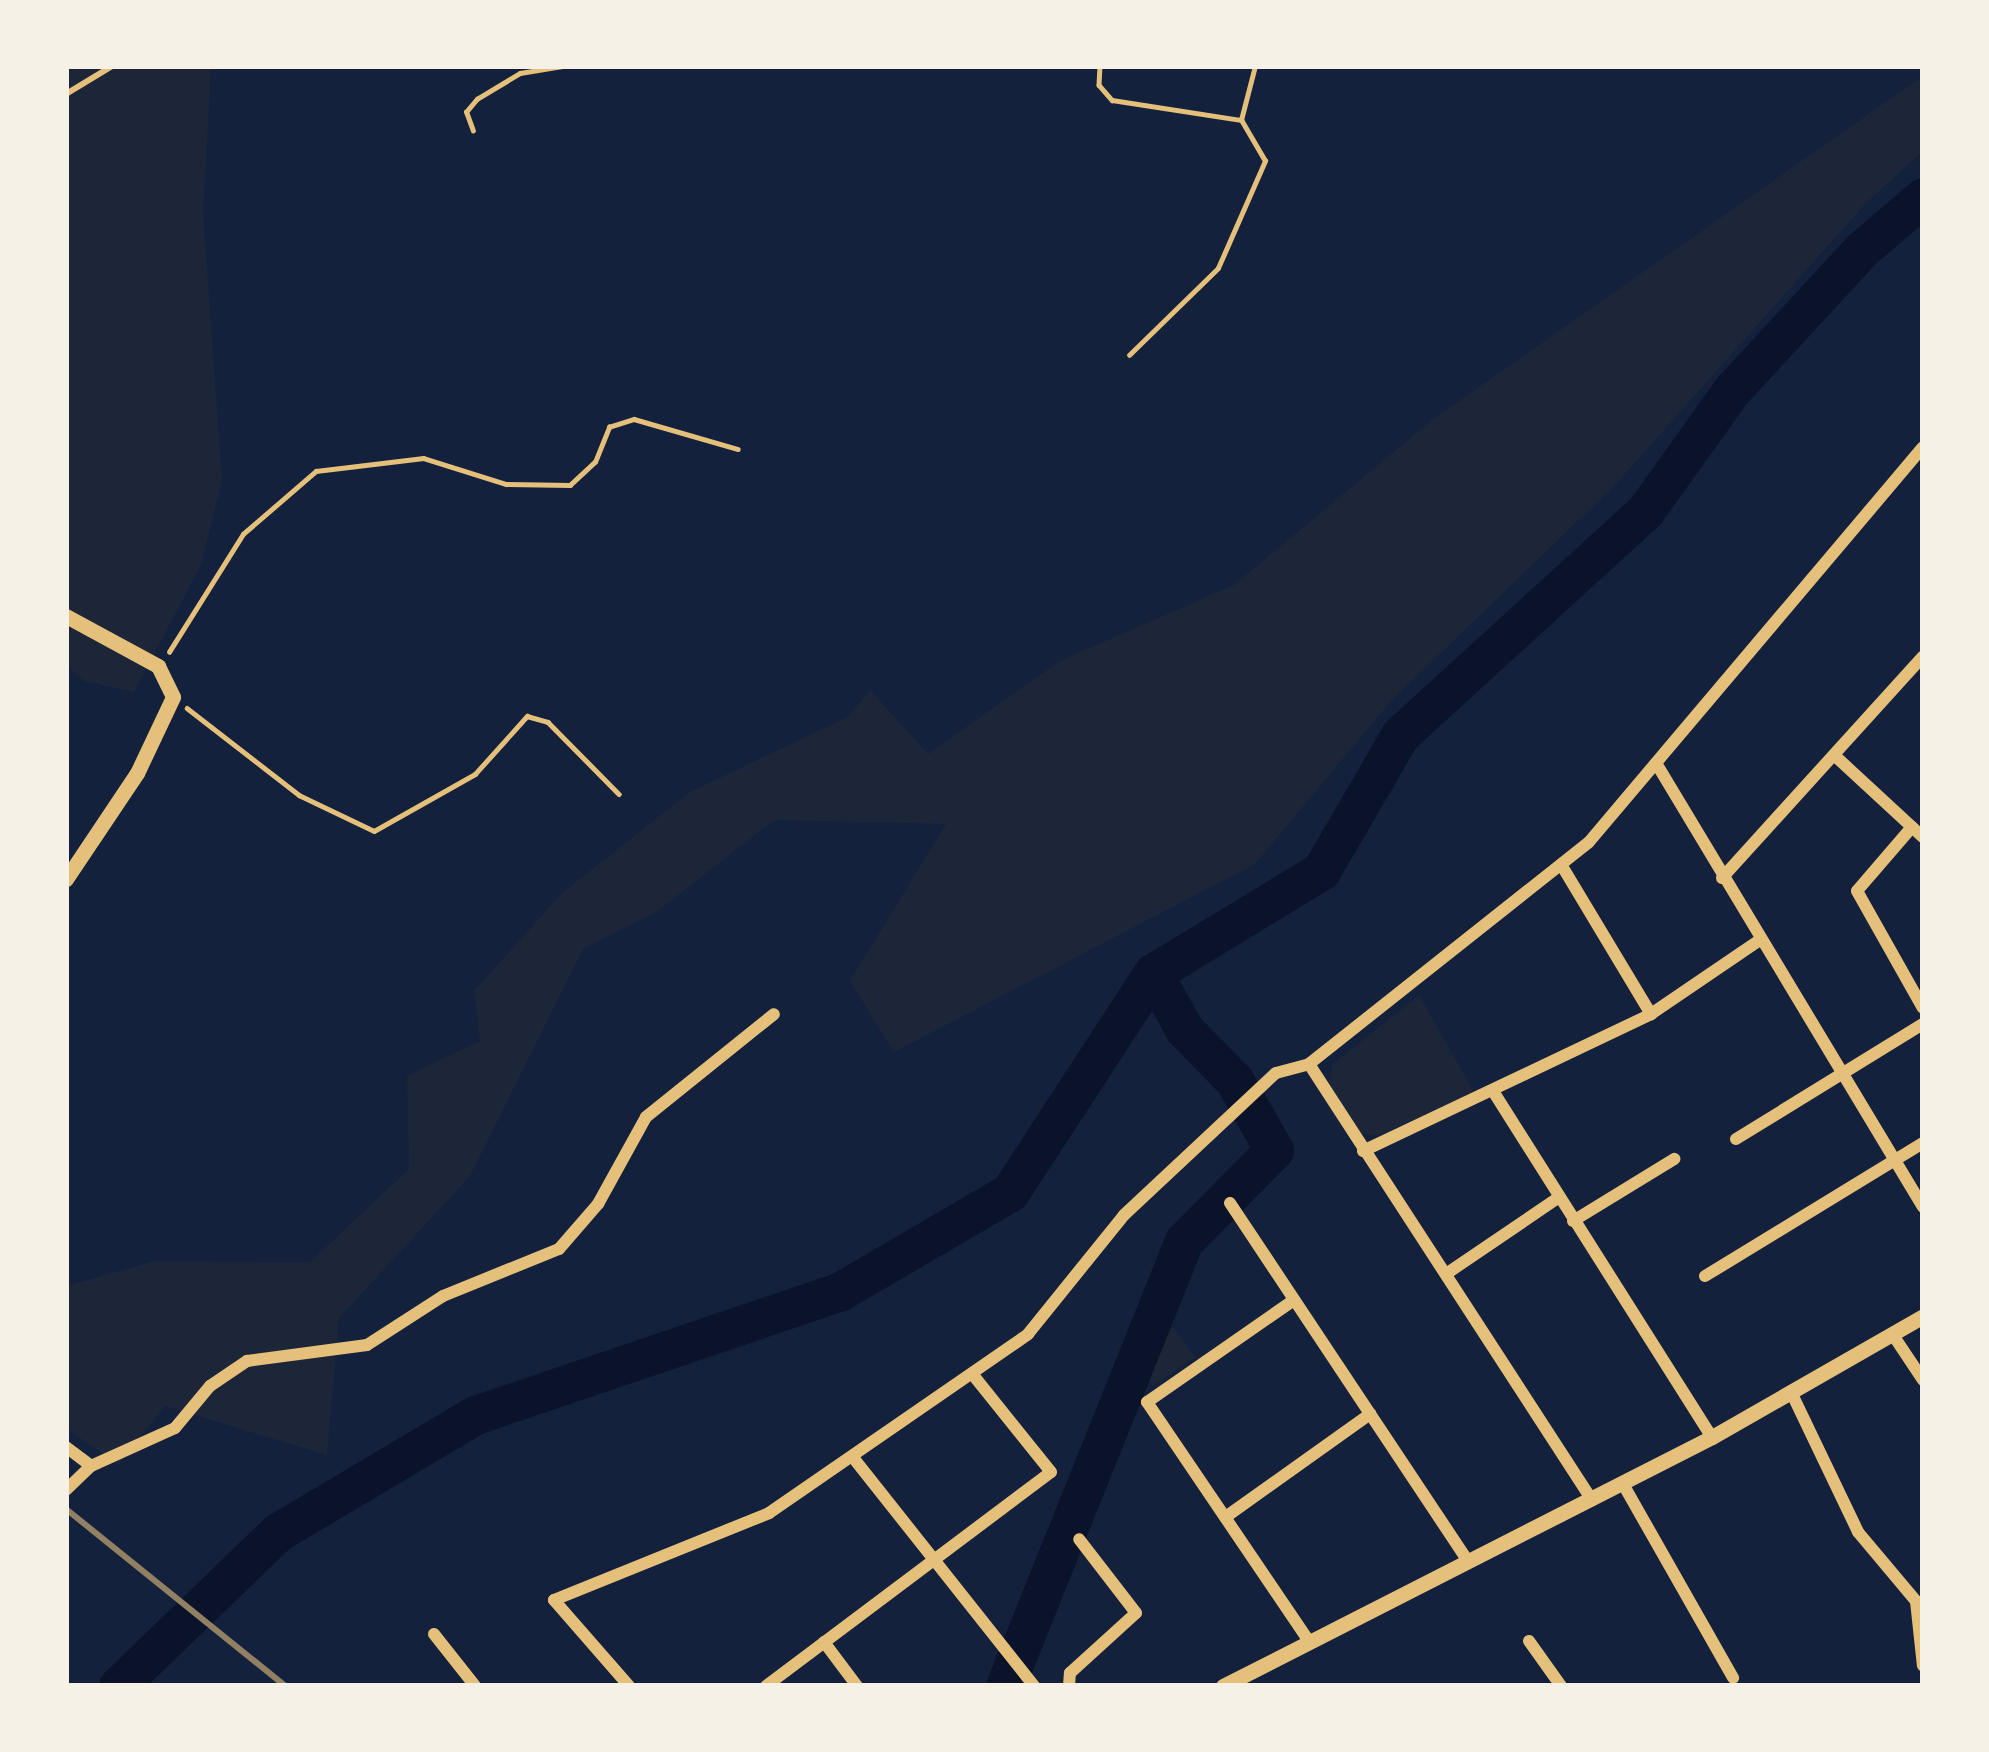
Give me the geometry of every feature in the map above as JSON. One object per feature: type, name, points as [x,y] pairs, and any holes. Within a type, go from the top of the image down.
[{"type":"street","points":[[628,1686],[554,1600],[770,1514],[855,1460],[1028,1334],[1124,1215],[1276,1073],[1309,1064],[1562,866],[1920,457]]},
{"type":"street","points":[[66,616],[158,666],[173,697],[137,773],[66,879]]},
{"type":"street","points":[[1722,878],[1923,656]]},
{"type":"street","points":[[1834,755],[1918,832],[1857,891],[1923,1008]]},
{"type":"street","points":[[1656,764],[1923,1207]]},
{"type":"street","points":[[1562,866],[1651,1014]]},
{"type":"street","points":[[1363,1150],[1651,1014],[1760,940]]},
{"type":"street","points":[[66,1490],[92,1466],[175,1427],[210,1386],[247,1361],[367,1345],[443,1296],[559,1249],[598,1204],[646,1117],[774,1014]]},
{"type":"street","points":[[1736,1139],[1923,1024]]},
{"type":"street","points":[[1309,1064],[1592,1500]]},
{"type":"street","points":[[1493,1091],[1712,1438]]},
{"type":"street","points":[[1706,1276],[1923,1143]]},
{"type":"street","points":[[1573,1221],[1674,1159]]},
{"type":"street","points":[[1445,1274],[1558,1198]]},
{"type":"street","points":[[1230,1203],[1468,1561]]},
{"type":"street","points":[[1294,1300],[1147,1402],[1308,1640]]},
{"type":"street","points":[[1223,1686],[1712,1438],[1923,1316]]},
{"type":"street","points":[[1893,1335],[1923,1380]]},
{"type":"street","points":[[766,1686],[1051,1472],[974,1375]]},
{"type":"street","points":[[1792,1394],[1858,1532],[1916,1601],[1923,1666]]},
{"type":"street","points":[[1227,1516],[1370,1414]]},
{"type":"street","points":[[66,1447],[92,1466]]},
{"type":"street","points":[[855,1460],[930,1564],[1034,1686]]},
{"type":"street","points":[[1623,1484],[1733,1678]]},
{"type":"street","points":[[1069,1686],[1070,1673],[1136,1613],[1078,1539]]},
{"type":"street","points":[[434,1634],[475,1686]]},
{"type":"street","points":[[824,1642],[857,1686]]},
{"type":"street","points":[[1529,1642],[1561,1686]]},
{"type":"lane","points":[[66,94],[112,66]]},
{"type":"path","points":[[473,131],[466,112],[490,90],[520,73],[563,66]]},
{"type":"path","points":[[1100,66],[1099,85],[1112,100],[1241,120]]},
{"type":"path","points":[[1129,356],[1218,268],[1265,161],[1241,120],[1255,66]]},
{"type":"path","points":[[158,666],[243,534],[316,471],[423,458],[506,484],[570,485],[595,462],[610,427],[634,419],[738,449]]},
{"type":"path","points":[[173,697],[299,795],[374,831],[475,774],[526,716],[548,722],[619,794]]},
{"type":"shaded area","points":[[66,66],[211,69],[203,212],[222,480],[201,565],[134,692],[84,681],[66,665]]},
{"type":"shaded area","points":[[1923,76],[1923,151],[1866,203],[1615,485],[1391,701],[1255,864],[894,1052],[850,981],[946,824],[774,820],[658,911],[583,949],[470,1176],[339,1318],[327,1455],[165,1406],[118,1465],[66,1428],[66,1286],[155,1261],[310,1262],[409,1169],[407,1076],[480,1041],[474,991],[562,893],[690,792],[848,717],[870,690],[928,754],[1060,661],[1234,585],[1432,420]]},
{"type":"shaded area","points":[[1419,995],[1474,1092],[1378,1136],[1362,1134],[1329,1083],[1333,1064]]},
{"type":"shaded area","points":[[1163,1314],[1195,1357],[1153,1386],[1137,1365]]},
{"type":"waterway","points":[[118,1686],[278,1532],[475,1415],[839,1292],[1010,1192],[1153,973],[1321,871],[1400,735],[1646,510],[1732,390],[1861,250],[1923,197]]},
{"type":"waterway","points":[[1005,1686],[1184,1241],[1274,1150],[1234,1080],[1184,1029],[1153,973]]},
{"type":"railway","points":[[66,1509],[285,1686]]}]
